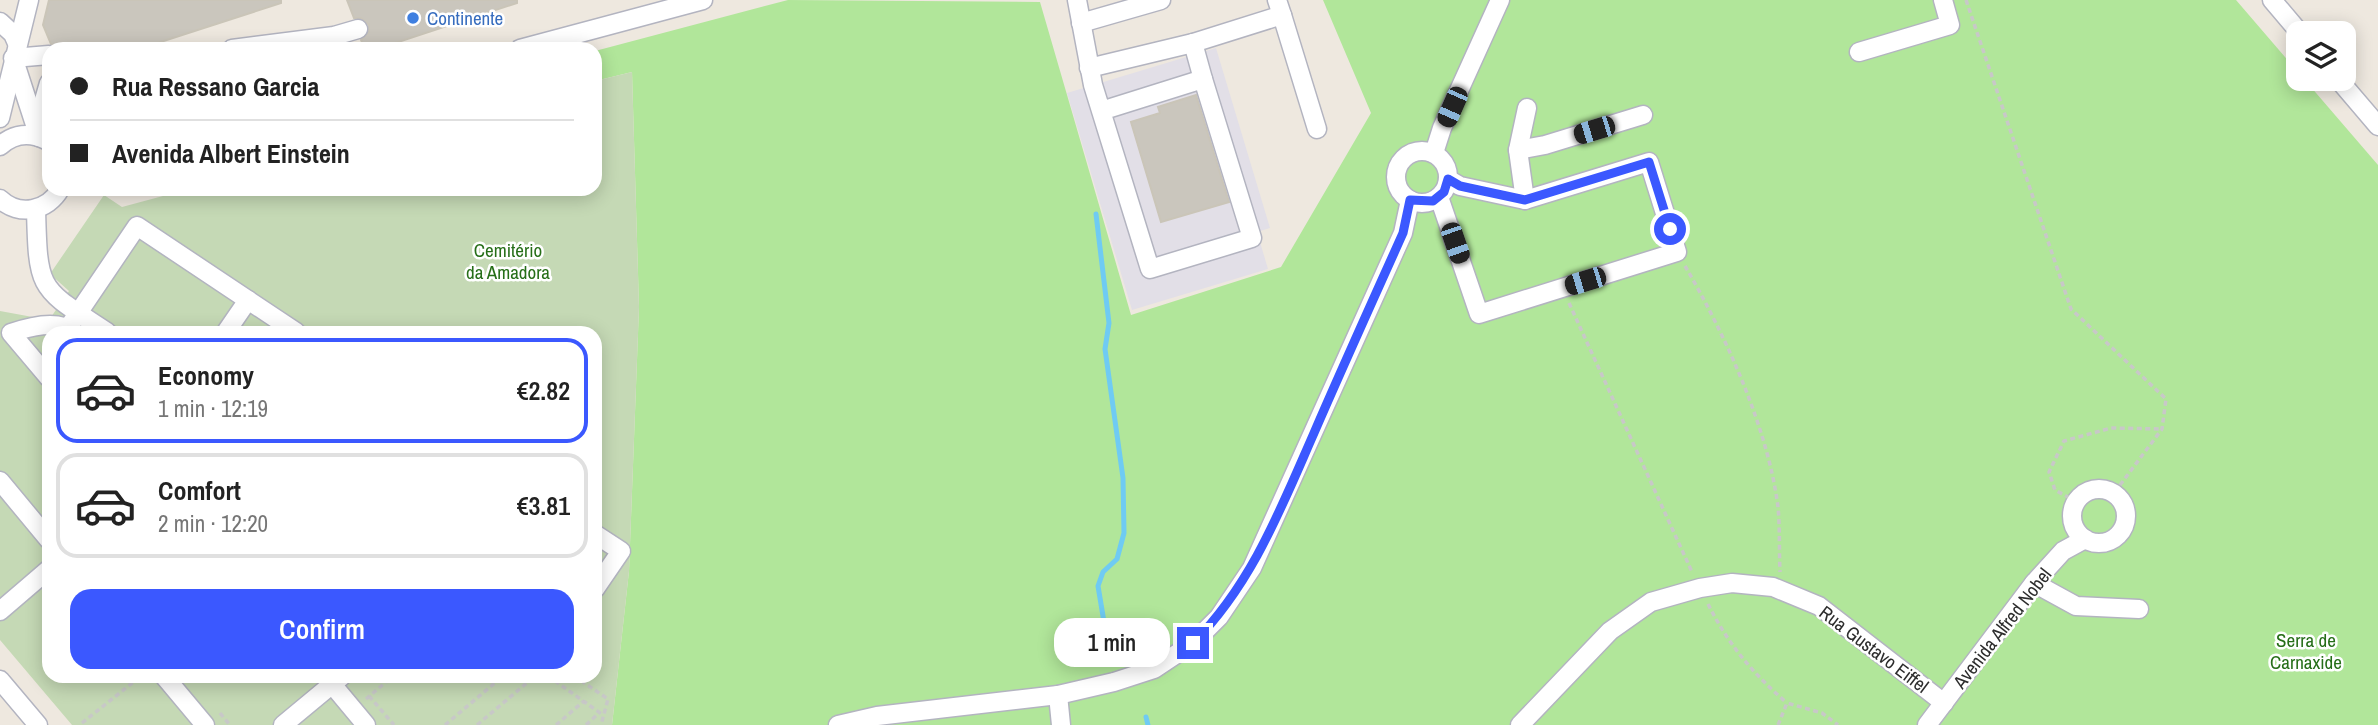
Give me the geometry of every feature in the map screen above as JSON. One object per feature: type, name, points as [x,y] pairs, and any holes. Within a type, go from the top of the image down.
[{"type":"street","points":[[0,118],[29,0]]},
{"type":"street","points":[[546,42],[703,0]]},
{"type":"street","points":[[1077,0],[1089,68],[1150,269],[1252,238],[1193,43]]},
{"type":"street","points":[[1081,23],[1161,0]]},
{"type":"street","points":[[1434,153],[1442,128],[1500,0]]},
{"type":"street","points":[[1859,52],[1950,25],[1942,0]]},
{"type":"street","points":[[2272,0],[2290,21]]},
{"type":"street","points":[[1089,68],[1193,43],[1279,8],[1317,129]]},
{"type":"street","points":[[0,22],[15,51],[41,135],[16,136],[0,146]]},
{"type":"street","points":[[287,42],[334,36],[358,29]]},
{"type":"street","points":[[15,51],[42,54]]},
{"type":"street","points":[[1101,111],[1203,79]]},
{"type":"street","points":[[2348,91],[2378,126]]},
{"type":"street","points":[[1525,200],[1518,150],[1527,108]]},
{"type":"street","points":[[1518,150],[1545,145],[1643,115]]},
{"type":"street","points":[[1419,150],[1434,153],[1445,164],[1448,179],[1439,197],[1425,203],[1410,200],[1399,188],[1396,172],[1399,164],[1419,150]]},
{"type":"street","points":[[1439,197],[1479,314],[1677,252],[1649,162],[1525,200],[1460,186],[1448,179]]},
{"type":"street","points":[[5,206],[36,209],[47,204],[54,196]]},
{"type":"street","points":[[838,725],[877,716],[1058,695],[1154,669],[1193,643],[1219,617],[1234,596],[1270,530],[1403,233],[1410,200]]},
{"type":"street","points":[[36,209],[37,259],[42,280],[73,325]]},
{"type":"street","points":[[73,325],[137,226],[287,326]]},
{"type":"street","points":[[230,326],[248,300]]},
{"type":"street","points":[[42,370],[11,333],[34,325],[73,325]]},
{"type":"street","points":[[0,481],[42,532]]},
{"type":"street","points":[[2097,489],[2113,493],[2125,507],[2125,526],[2112,540],[2094,543],[2085,539],[2074,526],[2072,518],[2077,502],[2089,491],[2097,489]]},
{"type":"street","points":[[602,539],[621,551],[602,579]]},
{"type":"street","name":"Avenida Alfred Nobel","points":[[1927,725],[2034,583],[2063,551],[2085,539]]},
{"type":"street","points":[[0,611],[42,575]]},
{"type":"street","name":"Rua Gustavo Eiffel","points":[[1520,725],[1609,631],[1651,602],[1700,588],[1732,583],[1780,590],[1819,606],[1944,703]]},
{"type":"street","points":[[2034,583],[2076,606],[2139,609]]},
{"type":"street","points":[[0,680],[38,725]]},
{"type":"street","points":[[170,683],[205,725]]},
{"type":"street","points":[[283,725],[328,683]]},
{"type":"street","points":[[336,683],[366,725]]},
{"type":"street","points":[[1058,695],[1061,725]]},
{"type":"path","points":[[1966,0],[2071,309],[2166,399],[2162,429],[2113,493]]},
{"type":"path","points":[[1677,252],[1711,310],[1730,351],[1761,440],[1778,506],[1780,590]]},
{"type":"path","points":[[1562,288],[1723,633],[1756,677],[1787,703],[1822,713],[1838,725]]},
{"type":"path","points":[[2077,502],[2055,490],[2049,472],[2064,441],[2111,428],[2162,429]]},
{"type":"path","points":[[82,723],[132,683]]},
{"type":"path","points":[[353,709],[385,683]]},
{"type":"path","points":[[444,725],[495,683]]},
{"type":"path","points":[[477,725],[528,683]]},
{"type":"path","points":[[558,683],[601,713]]},
{"type":"path","points":[[585,683],[608,698],[601,713],[587,725]]},
{"type":"path","points":[[369,696],[394,725]]},
{"type":"path","points":[[556,725],[584,701]]},
{"type":"path","points":[[1778,725],[1787,703]]},
{"type":"path","points":[[601,713],[601,725]]},
{"type":"shaded area","points":[[1216,48],[1270,228],[1257,232],[1268,269],[1132,310],[1067,93]]},
{"type":"green space","name":"Serra de Carnaxide","points":[[788,0],[1040,2],[1131,315],[1281,267],[1371,113],[1323,0],[2236,0],[2286,58],[2286,91],[2314,91],[2378,165],[2378,725],[612,725],[629,571],[639,307],[632,72],[602,79],[602,49]]},
{"type":"green space","name":"Cemitério da Amadora","points":[[632,72],[639,307],[629,571],[612,725],[72,725],[0,640],[0,311],[49,320],[69,291],[50,274],[103,196],[122,207],[163,196],[602,196],[602,79]]},
{"type":"building","points":[[49,0],[281,0],[281,3],[161,42],[50,42],[43,25]]},
{"type":"building","name":"Continente","points":[[347,0],[517,0],[517,3],[398,42],[362,42],[369,32],[369,25],[361,18],[354,18]]},
{"type":"building","points":[[1196,95],[1229,202],[1161,222],[1131,122],[1160,113],[1158,107]]},
{"type":"waterway","points":[[1096,214],[1109,323],[1105,349],[1123,478],[1124,533],[1117,559],[1103,572],[1098,586],[1104,622]]},
{"type":"waterway","points":[[1146,717],[1148,725]]},
{"type":"place","name":"Continente","points":[[413,18]]},
{"type":"route","points":[[1193,643],[1219,617],[1252,568],[1403,233],[1410,200],[1425,203],[1433,201],[1444,192],[1448,179],[1460,186],[1525,200],[1649,162],[1670,229]]}]
